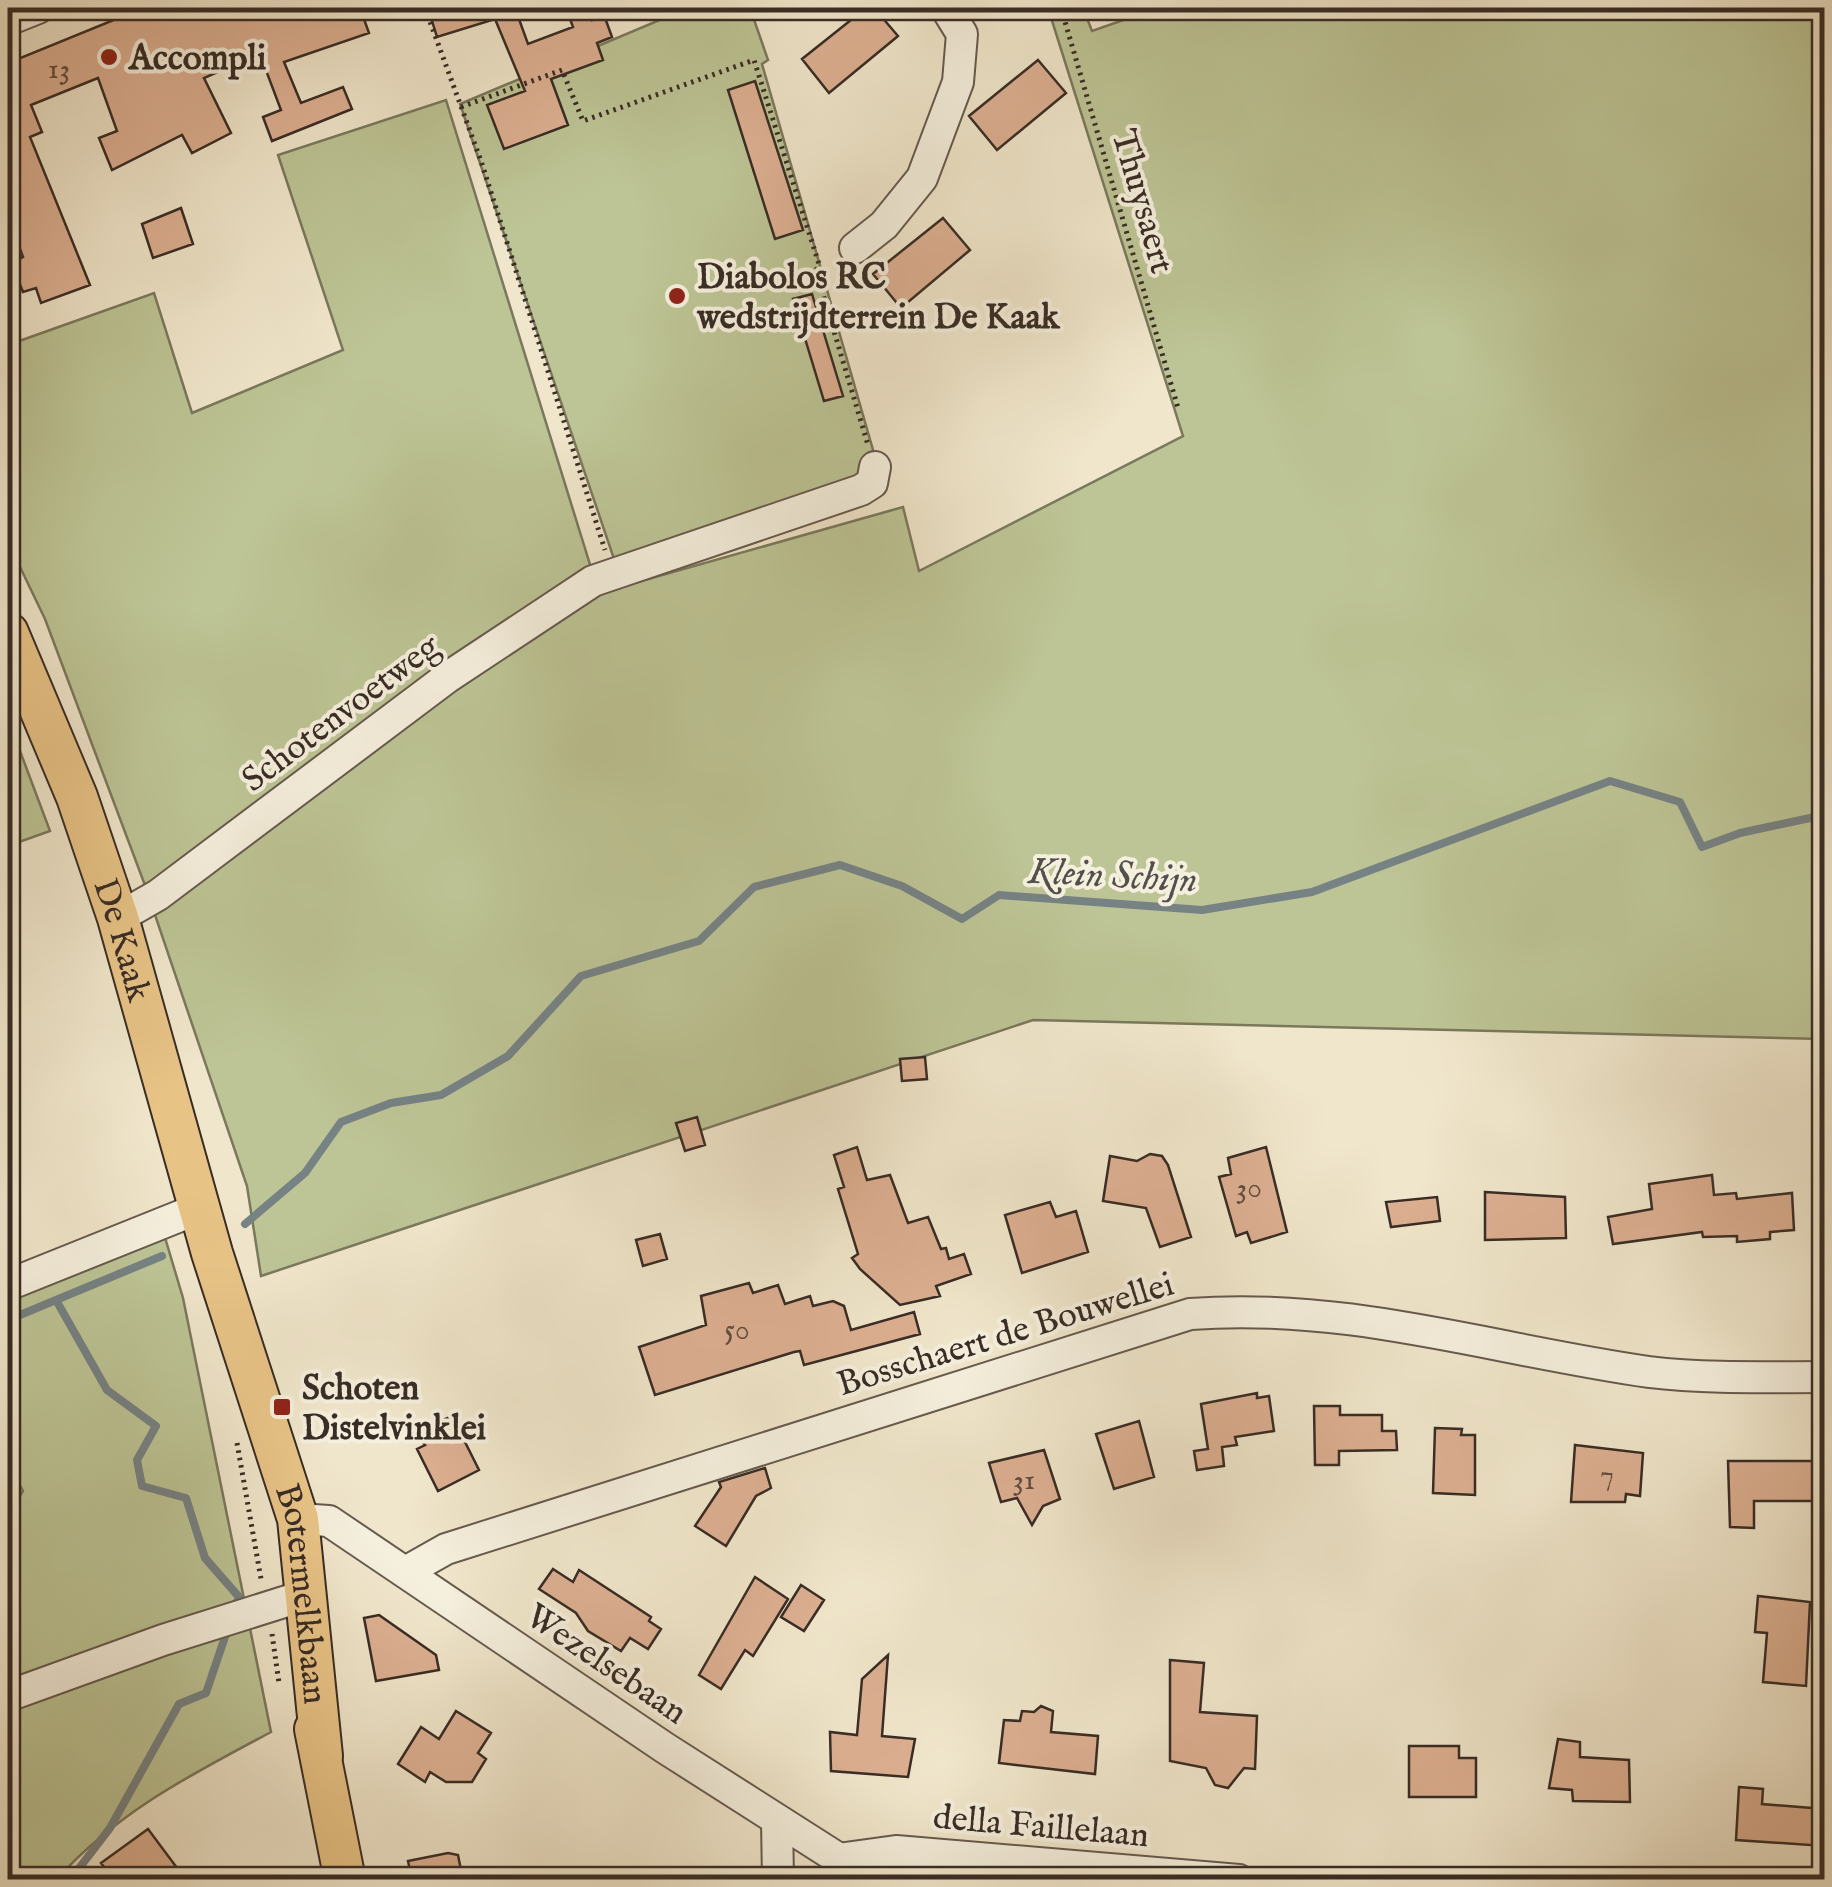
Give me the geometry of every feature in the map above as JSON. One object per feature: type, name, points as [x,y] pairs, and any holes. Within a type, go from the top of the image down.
[{"type":"main road","name":"De Kaak","points":[[8,633],[77,797],[118,918],[212,1253]]},
{"type":"main road","name":"Botermelkbaan","points":[[212,1253],[298,1519],[286,1600]]},
{"type":"main road","name":"Botermelkbaan","points":[[250,1376],[286,1600],[322,1756],[344,1880]]},
{"type":"street","points":[[8,20],[38,8]]},
{"type":"street","points":[[855,248],[884,225],[922,178],[958,82],[962,34],[946,8]]},
{"type":"street","name":"Schotenvoetweg","points":[[118,918],[158,895],[448,677],[593,581],[861,490],[872,483],[875,467]]},
{"type":"street","points":[[8,1285],[200,1208]]},
{"type":"street","name":"Bosschaert de Bouwellei","points":[[407,1571],[446,1549],[1190,1314],[1253,1309],[1320,1312],[1653,1372],[1824,1377]]},
{"type":"street","name":"Wezelsebaan","points":[[298,1519],[329,1520],[777,1822],[872,1880]]},
{"type":"street","points":[[8,1696],[286,1600]]},
{"type":"street","points":[[777,1822],[778,1880]]},
{"type":"street","name":"della Faillelaan","points":[[838,1859],[896,1850],[1239,1880]]},
{"type":"path","points":[[425,8],[461,107],[612,574]]},
{"type":"path","name":"Thuysaert","points":[[1062,8],[1178,408]]},
{"type":"path","points":[[461,107],[562,70],[583,121],[754,60],[818,264],[816,272],[875,467]]},
{"type":"path","points":[[255,1549],[286,1600]]},
{"type":"green space","name":"Diabolos RC wedstrijdterrein De Kaak","points":[[688,8],[750,8],[768,60],[762,64],[884,488],[614,559],[460,104]]},
{"type":"green space","points":[[1048,8],[1083,8],[1092,31],[1158,8],[1824,8],[1824,1039],[1033,1020],[261,1276],[247,1186],[154,912],[450,687],[599,593],[903,507],[919,571],[1183,436]]},
{"type":"green space","points":[[446,100],[592,571],[146,888],[45,619],[8,542],[8,345],[154,293],[192,413],[343,350],[278,155]]},
{"type":"green space","points":[[8,719],[50,831],[8,846]]},
{"type":"green space","points":[[161,1224],[183,1298],[271,1732],[184,1779],[130,1814],[57,1879],[8,1880],[8,1515],[23,1491],[8,1464],[8,1285]]},
{"type":"building","points":[[143,8],[360,8],[369,33],[284,62],[301,103],[343,87],[352,109],[272,141],[263,117],[281,110],[261,57],[243,64],[242,61],[204,78],[231,133],[192,153],[182,135],[112,170],[99,138],[117,131],[98,78],[31,105],[42,132],[30,137],[90,285],[41,303],[36,288],[23,292],[11,262],[23,257],[8,216],[8,190],[17,186],[8,163],[8,144],[14,141],[8,126],[8,63]]},
{"type":"building","points":[[428,8],[515,8],[528,44],[573,27],[566,8],[587,8],[592,20],[604,15],[612,37],[597,43],[603,60],[551,79],[568,125],[504,149],[487,105],[525,91],[495,19],[437,37]]},
{"type":"building","points":[[866,8],[874,8],[898,36],[829,93],[802,59]]},
{"type":"building","points":[[1038,60],[1066,93],[997,150],[969,116]]},
{"type":"building","points":[[755,81],[803,230],[775,239],[728,90]]},
{"type":"building","points":[[181,208],[193,244],[153,258],[142,224]]},
{"type":"building","points":[[943,218],[970,250],[901,308],[873,274]]},
{"type":"building","points":[[812,294],[843,396],[824,401],[793,299]]},
{"type":"building","points":[[925,1057],[927,1079],[902,1081],[900,1059]]},
{"type":"building","points":[[697,1117],[705,1145],[685,1151],[676,1123]]},
{"type":"building","points":[[857,1147],[867,1180],[890,1175],[908,1223],[928,1217],[941,1249],[946,1248],[949,1259],[964,1254],[971,1274],[936,1286],[940,1296],[900,1305],[860,1269],[852,1258],[858,1254],[838,1189],[844,1187],[834,1155]]},
{"type":"building","points":[[1266,1147],[1287,1232],[1251,1243],[1247,1232],[1236,1236],[1219,1177],[1231,1174],[1228,1158]]},
{"type":"building","points":[[1150,1154],[1162,1156],[1168,1165],[1191,1237],[1160,1247],[1146,1208],[1103,1201],[1110,1156],[1137,1161]]},
{"type":"building","points":[[1712,1175],[1714,1195],[1736,1193],[1737,1199],[1792,1193],[1794,1230],[1770,1232],[1770,1239],[1737,1242],[1737,1236],[1703,1237],[1702,1232],[1613,1244],[1608,1217],[1652,1209],[1649,1184]]},
{"type":"building","points":[[1485,1192],[1565,1197],[1566,1238],[1485,1240]]},
{"type":"building","points":[[1437,1197],[1440,1221],[1391,1227],[1386,1202]]},
{"type":"building","points":[[1050,1202],[1056,1217],[1076,1211],[1088,1252],[1022,1273],[1005,1215]]},
{"type":"building","points":[[660,1234],[667,1259],[643,1266],[636,1240]]},
{"type":"building","points":[[749,1283],[753,1293],[778,1285],[785,1304],[810,1296],[813,1306],[833,1301],[844,1306],[851,1330],[914,1312],[920,1334],[804,1365],[800,1351],[794,1352],[655,1395],[639,1347],[706,1325],[701,1296]]},
{"type":"building","points":[[1257,1393],[1257,1398],[1269,1396],[1274,1431],[1235,1437],[1237,1445],[1222,1447],[1224,1466],[1197,1470],[1194,1451],[1208,1449],[1201,1404]]},
{"type":"building","points":[[1314,1406],[1340,1406],[1340,1415],[1382,1415],[1382,1431],[1396,1431],[1397,1450],[1339,1451],[1339,1465],[1315,1465]]},
{"type":"building","points":[[452,1416],[479,1470],[438,1491],[417,1449],[425,1445],[415,1432]]},
{"type":"building","points":[[1139,1421],[1154,1477],[1114,1489],[1096,1434]]},
{"type":"building","points":[[1435,1428],[1462,1429],[1461,1435],[1475,1435],[1475,1495],[1433,1493]]},
{"type":"building","points":[[1575,1445],[1643,1453],[1640,1496],[1626,1494],[1625,1502],[1571,1502]]},
{"type":"building","points":[[1044,1450],[1060,1499],[1043,1506],[1032,1525],[1017,1498],[1001,1502],[989,1463]]},
{"type":"building","points":[[1728,1461],[1818,1461],[1818,1501],[1754,1501],[1754,1528],[1730,1527]]},
{"type":"building","points":[[765,1468],[771,1488],[756,1496],[726,1546],[695,1526],[721,1487],[719,1482]]},
{"type":"building","points":[[553,1569],[573,1582],[579,1570],[651,1617],[649,1621],[661,1629],[648,1649],[630,1638],[621,1651],[588,1631],[576,1613],[539,1589]]},
{"type":"building","points":[[755,1577],[788,1599],[753,1656],[745,1650],[721,1689],[699,1675]]},
{"type":"building","points":[[801,1585],[824,1600],[804,1631],[781,1617]]},
{"type":"building","points":[[1758,1596],[1810,1602],[1806,1686],[1763,1682],[1767,1633],[1755,1632]]},
{"type":"building","points":[[379,1615],[436,1655],[439,1670],[376,1681],[364,1618]]},
{"type":"building","points":[[888,1655],[882,1736],[915,1739],[908,1777],[831,1771],[830,1732],[857,1735],[862,1679]]},
{"type":"building","points":[[1170,1660],[1204,1663],[1200,1712],[1257,1716],[1255,1769],[1244,1768],[1228,1788],[1215,1785],[1206,1768],[1170,1761]]},
{"type":"building","points":[[1041,1706],[1053,1711],[1051,1732],[1098,1736],[1095,1774],[999,1763],[1004,1720],[1020,1721],[1022,1711],[1034,1712]]},
{"type":"building","points":[[456,1711],[491,1733],[478,1753],[486,1759],[472,1782],[446,1782],[430,1772],[425,1782],[398,1764],[421,1727],[439,1739]]},
{"type":"building","points":[[1558,1739],[1580,1742],[1580,1757],[1629,1760],[1630,1802],[1573,1801],[1572,1790],[1549,1788]]},
{"type":"building","points":[[1409,1746],[1459,1746],[1459,1758],[1476,1758],[1476,1797],[1409,1797]]},
{"type":"building","points":[[1739,1787],[1763,1789],[1762,1804],[1824,1809],[1824,1846],[1736,1840]]},
{"type":"building","points":[[148,1829],[186,1880],[114,1880],[101,1863]]},
{"type":"building","points":[[448,1853],[458,1855],[463,1880],[412,1880],[408,1861]]},
{"type":"waterway","name":"Klein Schijn","points":[[245,1224],[305,1173],[341,1122],[391,1103],[441,1095],[508,1056],[581,976],[699,941],[754,887],[840,865],[902,886],[962,919],[999,895],[1202,910],[1312,892],[1610,781],[1680,802],[1702,847],[1740,833],[1824,815]]},
{"type":"waterway","name":"Klein Schijn","points":[[162,1256],[56,1300],[107,1390],[156,1426],[137,1460],[142,1486],[186,1498],[205,1558],[239,1597],[236,1605]]},
{"type":"waterway","points":[[8,1320],[56,1300]]},
{"type":"waterway","name":"Klein Schijn","points":[[70,1880],[110,1828],[179,1704],[206,1693],[228,1628]]},
{"type":"place","name":"Accompli","points":[[109,57]]},
{"type":"place","name":"Diabolos RC wedstrijdterrein De Kaak","points":[[677,296]]},
{"type":"place","name":"Schoten Distelvinklei","points":[[282,1407]]}]
